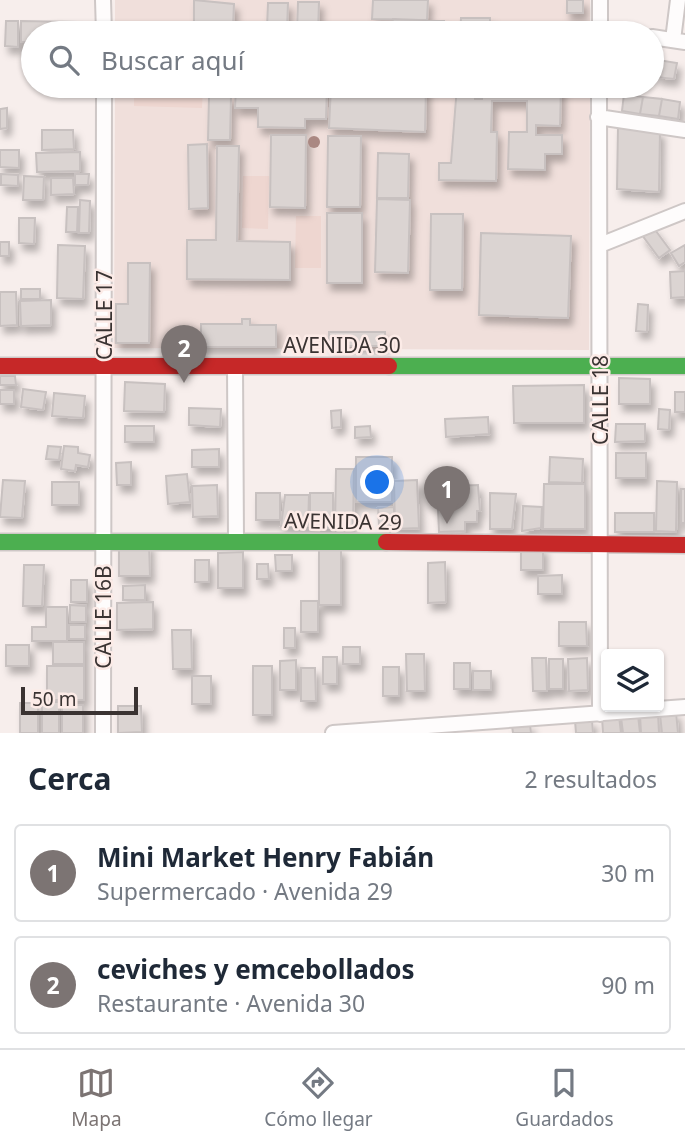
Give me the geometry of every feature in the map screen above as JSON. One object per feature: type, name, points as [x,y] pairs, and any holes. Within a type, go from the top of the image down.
[{"type":"street","points":[[103,0],[104,21]]},
{"type":"street","points":[[600,0],[600,21]]},
{"type":"street","points":[[678,0],[679,41]]},
{"type":"street","name":"CALLE 17","points":[[103,544],[104,98]]},
{"type":"street","name":"CALLE 18","points":[[598,98],[601,365],[600,714]]},
{"type":"street","points":[[598,117],[685,131]]},
{"type":"street","points":[[600,245],[685,211]]},
{"type":"street","name":"AVENIDA 30","points":[[0,366],[685,366]]},
{"type":"street","points":[[235,367],[236,540]]},
{"type":"street","name":"AVENIDA 29","points":[[0,542],[103,544],[236,540],[685,545]]},
{"type":"street","name":"CALLE 16B","points":[[103,544],[103,733]]},
{"type":"street","points":[[333,733],[685,707]]},
{"type":"shaded area","points":[[115,0],[590,0],[590,21],[115,21]]},
{"type":"shaded area","points":[[115,98],[590,98],[589,350],[114,348]]},
{"type":"shaded area","points":[[134,98],[202,98],[202,108],[134,106]]},
{"type":"shaded area","points":[[243,176],[269,176],[268,229],[242,228]]},
{"type":"shaded area","points":[[296,216],[321,216],[321,268],[295,268]]},
{"type":"building","points":[[194,0],[234,4],[233,21],[194,21]]},
{"type":"building","points":[[373,0],[428,0],[427,20],[372,19]]},
{"type":"building","points":[[567,0],[583,0],[583,13],[567,13]]},
{"type":"building","points":[[298,2],[319,2],[318,21],[297,21]]},
{"type":"building","points":[[268,3],[288,3],[287,21],[267,21]]},
{"type":"building","points":[[461,18],[490,18],[490,21],[461,21]]},
{"type":"building","points":[[393,19],[444,21],[393,21]]},
{"type":"building","points":[[6,21],[18,21],[18,47],[5,46]]},
{"type":"building","points":[[664,61],[677,63],[674,79],[664,78]]},
{"type":"building","points":[[209,98],[231,98],[230,140],[208,140]]},
{"type":"building","points":[[235,98],[327,98],[326,119],[305,119],[305,128],[258,127],[258,108],[235,108]]},
{"type":"building","points":[[330,98],[426,98],[425,132],[329,128]]},
{"type":"building","points":[[456,98],[561,98],[560,126],[536,125],[536,135],[562,135],[562,154],[545,154],[545,170],[508,169],[509,132],[527,132],[527,101],[492,101],[491,132],[497,132],[496,181],[439,180],[439,163],[451,163]]},
{"type":"building","points":[[624,98],[643,98],[640,114],[622,111]]},
{"type":"building","points":[[643,98],[662,99],[659,116],[640,114]]},
{"type":"building","points":[[662,99],[680,102],[678,119],[659,116]]},
{"type":"building","points":[[7,108],[7,128],[0,129],[0,109]]},
{"type":"building","points":[[618,125],[660,131],[659,192],[617,189]]},
{"type":"building","points":[[42,130],[73,130],[74,149],[42,150]]},
{"type":"building","points":[[271,135],[306,135],[305,208],[270,207]]},
{"type":"building","points":[[328,136],[361,136],[360,207],[327,207]]},
{"type":"building","points":[[207,144],[208,208],[189,209],[188,145]]},
{"type":"building","points":[[217,146],[239,146],[237,241],[290,242],[290,280],[187,279],[187,240],[216,240]]},
{"type":"building","points":[[0,150],[19,150],[19,168],[0,167]]},
{"type":"building","points":[[80,152],[80,171],[37,172],[36,153]]},
{"type":"building","points":[[378,153],[409,154],[408,198],[377,198]]},
{"type":"building","points":[[1,174],[18,175],[18,186],[1,185]]},
{"type":"building","points":[[75,174],[89,174],[88,185],[75,185]]},
{"type":"building","points":[[24,176],[44,177],[43,200],[23,200]]},
{"type":"building","points":[[51,178],[73,178],[74,194],[51,195]]},
{"type":"building","points":[[377,199],[410,200],[408,273],[375,272]]},
{"type":"building","points":[[80,200],[90,201],[89,233],[79,233]]},
{"type":"building","points":[[67,207],[78,207],[77,232],[66,232]]},
{"type":"building","points":[[327,213],[362,213],[362,283],[327,283]]},
{"type":"building","points":[[431,214],[463,214],[462,290],[430,290]]},
{"type":"building","points":[[19,218],[35,218],[34,244],[19,243]]},
{"type":"building","points":[[653,227],[670,250],[659,258],[642,235]]},
{"type":"building","points":[[481,233],[571,236],[568,318],[479,315]]},
{"type":"building","points":[[0,242],[9,242],[9,256],[0,256]]},
{"type":"building","points":[[58,245],[85,246],[83,299],[57,298]]},
{"type":"building","points":[[685,245],[685,262],[679,266],[671,253]]},
{"type":"building","points":[[128,263],[150,263],[149,343],[116,343],[116,304],[128,304]]},
{"type":"building","points":[[685,271],[685,297],[671,298],[670,272]]},
{"type":"building","points":[[21,289],[40,289],[40,299],[21,299]]},
{"type":"building","points":[[0,292],[16,292],[17,325],[0,326]]},
{"type":"building","points":[[51,300],[51,325],[21,326],[20,301]]},
{"type":"building","points":[[638,304],[648,305],[647,332],[636,331]]},
{"type":"building","points":[[242,319],[250,319],[250,325],[276,325],[276,347],[201,347],[201,324],[242,324]]},
{"type":"building","points":[[329,332],[385,332],[385,346],[329,346]]},
{"type":"building","points":[[0,376],[15,376],[16,385],[0,385]]},
{"type":"building","points":[[619,378],[650,379],[650,404],[619,404]]},
{"type":"building","points":[[125,382],[165,384],[164,412],[124,411]]},
{"type":"building","points":[[584,385],[584,423],[514,423],[513,386]]},
{"type":"building","points":[[23,389],[46,392],[43,410],[21,407]]},
{"type":"building","points":[[0,390],[14,390],[14,404],[0,404]]},
{"type":"building","points":[[675,392],[685,392],[685,412],[675,412]]},
{"type":"building","points":[[54,393],[85,396],[83,418],[52,416]]},
{"type":"building","points":[[189,408],[221,409],[220,427],[189,425]]},
{"type":"building","points":[[659,409],[670,410],[669,430],[658,429]]},
{"type":"building","points":[[341,410],[341,427],[332,428],[331,411]]},
{"type":"building","points":[[488,417],[489,434],[446,437],[445,419]]},
{"type":"building","points":[[616,424],[645,424],[645,441],[615,442]]},
{"type":"building","points":[[125,426],[154,426],[154,442],[125,442]]},
{"type":"building","points":[[370,426],[371,437],[355,438],[355,427]]},
{"type":"building","points":[[48,446],[61,447],[59,460],[46,459]]},
{"type":"building","points":[[64,446],[78,447],[78,453],[90,455],[88,467],[76,465],[75,471],[61,469]]},
{"type":"building","points":[[219,449],[219,467],[192,467],[192,450]]},
{"type":"building","points":[[616,453],[646,453],[646,478],[616,478]]},
{"type":"building","points":[[356,457],[392,457],[392,502],[356,502]]},
{"type":"building","points":[[550,457],[583,459],[582,483],[549,482]]},
{"type":"building","points":[[131,462],[131,485],[117,485],[116,463]]},
{"type":"building","points":[[336,469],[354,469],[353,527],[335,527]]},
{"type":"building","points":[[187,474],[190,502],[168,504],[166,476]]},
{"type":"building","points":[[3,480],[25,481],[22,518],[0,517]]},
{"type":"building","points":[[417,480],[419,528],[395,529],[394,481]]},
{"type":"building","points":[[657,481],[677,482],[676,532],[656,531]]},
{"type":"building","points":[[52,482],[79,482],[79,505],[52,505]]},
{"type":"building","points":[[544,484],[585,484],[585,529],[543,529]]},
{"type":"building","points":[[217,485],[218,516],[193,517],[192,486]]},
{"type":"building","points":[[478,485],[480,511],[477,511],[477,522],[465,522],[465,531],[439,532],[438,510],[455,509],[454,486]]},
{"type":"building","points":[[681,489],[685,489],[685,523],[681,523]]},
{"type":"building","points":[[256,493],[280,493],[280,520],[256,520]]},
{"type":"building","points":[[310,493],[333,493],[333,528],[310,527]]},
{"type":"building","points":[[490,493],[516,494],[512,529],[490,529]]},
{"type":"building","points":[[285,495],[309,495],[308,526],[281,526]]},
{"type":"building","points":[[523,506],[542,507],[541,528],[522,531]]},
{"type":"building","points":[[394,507],[394,526],[379,526],[378,508]]},
{"type":"building","points":[[615,513],[654,513],[654,532],[615,532]]},
{"type":"building","points":[[119,543],[149,543],[150,576],[119,576]]},
{"type":"building","points":[[521,547],[543,547],[543,570],[521,570]]},
{"type":"building","points":[[341,548],[341,605],[319,605],[319,549]]},
{"type":"building","points":[[243,552],[243,588],[218,588],[218,553]]},
{"type":"building","points":[[275,555],[292,555],[292,571],[276,571]]},
{"type":"building","points":[[195,560],[209,560],[209,582],[195,582]]},
{"type":"building","points":[[445,562],[446,602],[428,603],[428,563]]},
{"type":"building","points":[[257,564],[268,564],[269,579],[257,579]]},
{"type":"building","points":[[24,565],[44,565],[42,606],[23,606]]},
{"type":"building","points":[[562,575],[562,594],[538,594],[538,576]]},
{"type":"building","points":[[71,580],[87,580],[87,602],[71,602]]},
{"type":"building","points":[[145,585],[145,600],[123,600],[123,586]]},
{"type":"building","points":[[301,601],[318,601],[318,632],[301,632]]},
{"type":"building","points":[[153,602],[153,629],[117,630],[117,603]]},
{"type":"building","points":[[70,605],[86,606],[86,622],[70,622]]},
{"type":"building","points":[[46,607],[67,607],[67,641],[32,641],[32,627],[46,627]]},
{"type":"building","points":[[559,622],[586,622],[587,646],[559,646]]},
{"type":"building","points":[[69,625],[85,625],[85,639],[69,639]]},
{"type":"building","points":[[284,628],[295,628],[295,648],[284,648]]},
{"type":"building","points":[[172,630],[191,630],[192,669],[173,669]]},
{"type":"building","points":[[53,642],[84,642],[84,664],[53,664]]},
{"type":"building","points":[[6,645],[29,645],[29,666],[6,666]]},
{"type":"building","points":[[343,647],[360,647],[360,664],[343,664]]},
{"type":"building","points":[[406,654],[424,654],[425,691],[407,691]]},
{"type":"building","points":[[323,657],[337,657],[337,684],[323,684]]},
{"type":"building","points":[[532,658],[546,658],[547,691],[533,691]]},
{"type":"building","points":[[587,658],[588,690],[569,691],[568,659]]},
{"type":"building","points":[[549,659],[563,659],[563,689],[549,689]]},
{"type":"building","points":[[296,660],[296,690],[280,690],[280,661]]},
{"type":"building","points":[[454,663],[470,663],[470,689],[454,689]]},
{"type":"building","points":[[47,666],[84,666],[84,700],[47,700]]},
{"type":"building","points":[[253,666],[272,666],[272,715],[253,715]]},
{"type":"building","points":[[383,667],[399,667],[399,696],[383,696]]},
{"type":"building","points":[[301,668],[315,668],[316,701],[301,701]]},
{"type":"building","points":[[473,671],[491,671],[491,690],[473,690]]},
{"type":"building","points":[[192,676],[211,676],[211,704],[192,704]]},
{"type":"building","points":[[42,702],[59,702],[59,733],[42,733]]},
{"type":"building","points":[[20,703],[38,703],[38,733],[20,733]]},
{"type":"building","points":[[62,705],[83,705],[83,733],[62,733]]},
{"type":"building","points":[[118,706],[141,706],[142,732],[118,733]]},
{"type":"building","points":[[676,712],[678,733],[662,733],[660,714]]},
{"type":"building","points":[[658,713],[659,733],[641,733],[640,715]]},
{"type":"building","points":[[638,715],[640,733],[623,733],[621,717]]},
{"type":"building","points":[[619,716],[621,733],[603,733],[602,718]]},
{"type":"building","points":[[592,720],[593,733],[576,733],[575,721]]},
{"type":"building","points":[[530,724],[531,733],[513,733],[512,726]]},
{"type":"traffic: fast","points":[[389,366],[685,366]]},
{"type":"traffic: fast","points":[[0,542],[386,542]]},
{"type":"traffic: jam","points":[[0,366],[389,366]]},
{"type":"traffic: jam","points":[[386,542],[685,545]]},
{"type":"place","name":"ceviches y emcebollados","points":[[184,383]]},
{"type":"place","name":"Mini Market Henry Fabián","points":[[447,524]]}]
